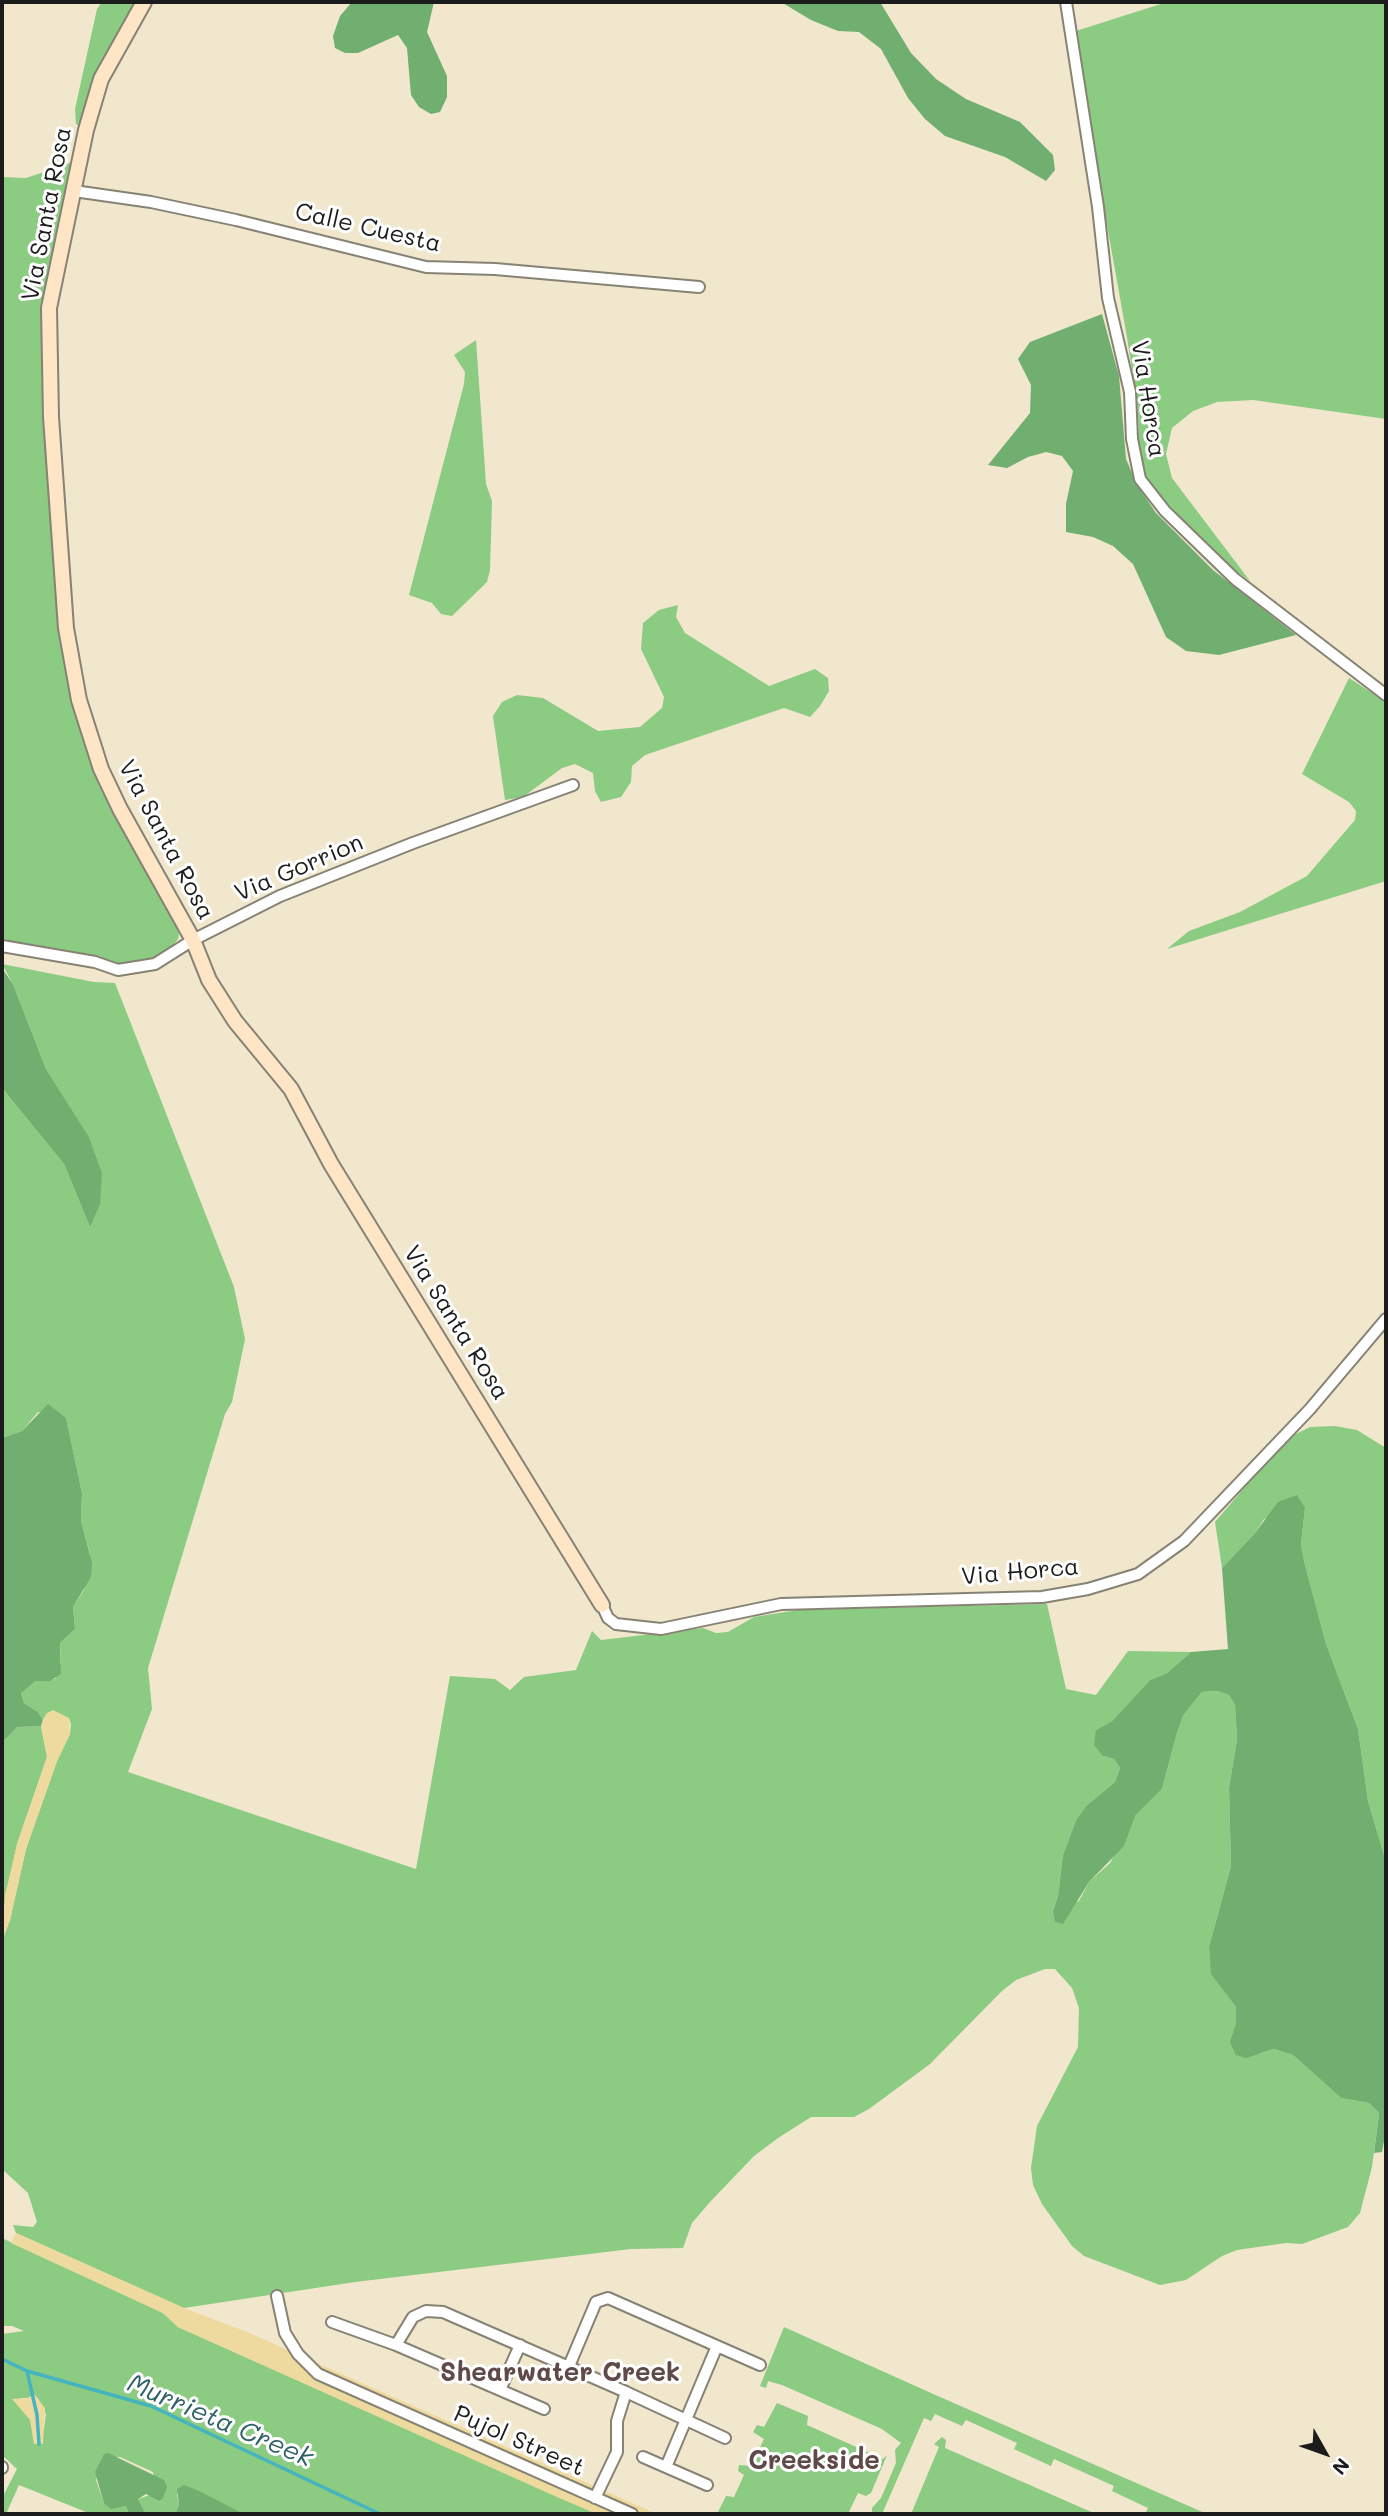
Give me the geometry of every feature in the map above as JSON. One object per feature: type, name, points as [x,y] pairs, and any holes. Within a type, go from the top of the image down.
[{"type":"street","name":"Via Santa Rosa","points":[[144,2],[101,79],[53,279],[49,334],[53,445],[71,665],[82,711],[101,769],[120,809],[193,940],[209,980],[235,1021],[291,1089],[331,1164],[602,1605]]},
{"type":"street","name":"Via Horca","points":[[1066,2],[1098,207],[1108,298],[1130,392],[1132,439],[1140,479],[1165,511],[1235,579],[1386,695]]},
{"type":"street","name":"Calle Cuesta","points":[[74,191],[236,220],[426,267],[495,269],[699,287]]},
{"type":"street","name":"Via Gorrion","points":[[2,946],[96,962],[118,970],[155,964],[193,940],[280,896],[412,843],[573,785]]},
{"type":"street","name":"Via Horca","points":[[602,1605],[608,1618],[616,1623],[661,1629],[781,1604],[1042,1597],[1088,1589],[1138,1574],[1194,1531],[1310,1409],[1386,1319]]},
{"type":"street","name":"Pujol Street","points":[[277,2296],[285,2333],[298,2354],[318,2374],[632,2514]]},
{"type":"street","points":[[569,2366],[596,2302],[602,2298],[608,2298],[760,2365]]},
{"type":"street","points":[[396,2345],[413,2317],[426,2311],[443,2312],[725,2438]]},
{"type":"street","points":[[332,2322],[396,2345],[544,2409]]},
{"type":"street","points":[[500,2390],[520,2345]]},
{"type":"street","points":[[666,2467],[718,2346]]},
{"type":"street","points":[[595,2498],[617,2452],[617,2421],[626,2392]]},
{"type":"street","points":[[643,2458],[707,2485]]},
{"type":"green space","points":[[102,2],[137,2],[81,127],[76,124],[75,109],[97,9]]},
{"type":"green space","points":[[352,2],[434,2],[427,32],[447,76],[447,97],[440,112],[431,114],[419,107],[411,95],[407,48],[398,35],[358,53],[345,53],[335,48],[333,36],[340,16]]},
{"type":"green space","points":[[781,2],[880,2],[911,53],[936,79],[966,99],[1020,122],[1053,155],[1055,170],[1046,181],[1005,157],[945,136],[925,119],[908,98],[881,49],[859,32],[838,31],[811,20]]},
{"type":"green space","points":[[1167,2],[1386,2],[1386,419],[1253,400],[1217,402],[1193,411],[1172,428],[1166,454],[1172,478],[1250,581],[1229,566],[1147,483],[1139,455],[1138,410],[1127,337],[1088,119],[1076,31]]},
{"type":"green space","points":[[70,163],[74,168],[52,261],[57,598],[61,643],[75,705],[180,930],[178,939],[169,950],[145,961],[123,964],[2,939],[2,177],[26,178]]},
{"type":"green space","points":[[1102,314],[1119,376],[1126,459],[1137,485],[1156,513],[1213,570],[1296,635],[1219,655],[1186,651],[1166,637],[1133,564],[1113,546],[1093,537],[1066,532],[1066,504],[1073,471],[1062,456],[1046,452],[1028,457],[1007,468],[988,465],[1030,413],[1031,385],[1018,359],[1030,342]]},
{"type":"green space","points":[[476,340],[486,484],[492,501],[490,570],[487,582],[452,616],[441,614],[432,603],[409,595],[464,384],[465,372],[454,355]]},
{"type":"green space","points":[[678,605],[676,617],[685,633],[769,686],[815,669],[828,678],[829,691],[820,706],[810,717],[784,708],[645,755],[632,766],[631,782],[621,797],[601,802],[595,791],[593,773],[575,764],[562,768],[523,797],[505,800],[493,716],[502,702],[517,695],[543,698],[598,731],[640,727],[662,708],[664,697],[641,649],[643,623],[659,610]]},
{"type":"green space","points":[[1349,678],[1386,702],[1386,881],[1167,949],[1189,931],[1240,912],[1307,876],[1355,820],[1356,811],[1349,802],[1302,774]]},
{"type":"green space","points":[[2,964],[94,982],[115,983],[234,1287],[245,1339],[232,1402],[225,1414],[148,1668],[152,1709],[128,1772],[416,1869],[450,1676],[495,1679],[510,1690],[524,1677],[576,1670],[592,1631],[601,1640],[703,1628],[716,1633],[728,1632],[754,1617],[798,1610],[1047,1604],[1066,1689],[1096,1695],[1128,1651],[1191,1652],[1167,1673],[1150,1680],[1112,1721],[1096,1730],[1103,1756],[1114,1759],[1120,1768],[1115,1782],[1086,1806],[1076,1820],[1063,1855],[1058,1896],[1053,1911],[1079,1901],[1089,1882],[1110,1863],[1135,1816],[1162,1789],[1183,1716],[1193,1703],[1202,1692],[1217,1691],[1229,1695],[1235,1705],[1237,1739],[1229,1788],[1231,1866],[1209,1947],[1212,1974],[1236,2007],[1236,2024],[1259,2054],[1274,2049],[1293,2055],[1341,2098],[1369,2103],[1379,2113],[1372,2167],[1360,2213],[1348,2227],[1302,2244],[1286,2243],[1237,2250],[1222,2256],[1186,2280],[1160,2285],[1084,2256],[1072,2246],[1042,2204],[1033,2185],[1031,2168],[1037,2126],[1078,2047],[1079,2008],[1072,1988],[1055,1969],[1045,1969],[1016,1980],[1002,1991],[930,2064],[869,2109],[854,2117],[811,2117],[754,2156],[692,2223],[683,2248],[631,2249],[355,2282],[184,2308],[16,2233],[13,2225],[33,2227],[37,2222],[28,2193],[2,2169],[2,1941],[10,1920],[26,1849],[57,1761],[70,1734],[71,1724],[69,1718],[47,1713],[43,1720],[38,1712],[24,1703],[21,1693],[26,1685],[35,1681],[55,1679],[61,1663],[60,1643],[75,1629],[73,1607],[84,1590],[90,1554],[81,1520],[82,1493],[66,1418],[38,1412],[22,1431],[2,1438],[2,1088],[64,1164],[90,1227],[88,1135],[46,1069],[13,984]]},
{"type":"green space","points":[[2,968],[13,984],[46,1069],[88,1135],[102,1173],[100,1204],[90,1227],[64,1164],[2,1088]]},
{"type":"green space","points":[[48,1404],[66,1418],[82,1493],[81,1520],[92,1563],[91,1577],[73,1607],[75,1629],[60,1643],[61,1674],[50,1681],[35,1681],[21,1693],[24,1703],[38,1712],[43,1720],[41,1726],[17,1727],[2,1743],[2,1438],[22,1431]]},
{"type":"green space","points":[[1335,1426],[1357,1430],[1386,1448],[1386,1862],[1368,1801],[1358,1729],[1326,1644],[1304,1561],[1301,1544],[1305,1508],[1264,1519],[1255,1533],[1222,1568],[1215,1522],[1274,1453],[1294,1435],[1310,1427]]},
{"type":"green space","points":[[1297,1495],[1305,1508],[1301,1544],[1304,1561],[1326,1644],[1358,1729],[1368,1801],[1386,1862],[1386,2130],[1382,2152],[1374,2153],[1379,2113],[1369,2103],[1341,2098],[1293,2055],[1274,2049],[1246,2058],[1236,2055],[1230,2042],[1236,2024],[1236,2007],[1211,1974],[1209,1947],[1231,1866],[1229,1788],[1237,1739],[1235,1705],[1229,1695],[1217,1691],[1202,1692],[1193,1703],[1183,1716],[1162,1789],[1135,1816],[1124,1846],[1089,1882],[1063,1924],[1055,1922],[1053,1911],[1058,1896],[1063,1855],[1076,1820],[1086,1806],[1115,1782],[1120,1768],[1114,1759],[1103,1756],[1094,1745],[1096,1730],[1112,1721],[1150,1680],[1167,1673],[1191,1652],[1228,1649],[1222,1568],[1255,1533],[1278,1502]]},
{"type":"green space","points":[[41,1726],[47,1757],[17,1844],[2,1918],[2,1743],[17,1727]]},
{"type":"green space","points":[[2,2238],[163,2313],[178,2327],[597,2514],[244,2514],[211,2498],[177,2494],[179,2504],[175,2514],[146,2514],[138,2499],[150,2495],[159,2501],[153,2472],[120,2457],[102,2458],[96,2480],[104,2504],[111,2508],[126,2506],[129,2514],[91,2514],[19,2485],[6,2514],[2,2514],[2,2498],[17,2469],[2,2455],[2,2334],[24,2331],[12,2326],[2,2326]],"holes":[[[37,2397],[46,2414],[44,2429],[34,2443],[31,2420],[13,2399]]]},
{"type":"green space","points":[[784,2327],[1207,2514],[1145,2514],[1148,2508],[1112,2491],[1114,2486],[1054,2459],[1051,2466],[1014,2449],[1017,2443],[966,2420],[962,2426],[935,2414],[931,2421],[924,2418],[882,2514],[872,2514],[872,2508],[881,2498],[896,2463],[895,2450],[901,2443],[882,2429],[782,2385],[768,2381],[766,2388],[760,2386]]},
{"type":"green space","points":[[777,2403],[808,2416],[807,2425],[883,2459],[887,2455],[871,2493],[866,2496],[858,2493],[848,2514],[717,2514],[726,2496],[734,2497],[744,2475],[738,2471],[739,2465],[752,2466],[764,2439],[753,2432],[757,2425],[764,2427]]},
{"type":"green space","points":[[942,2437],[946,2440],[945,2448],[1096,2514],[911,2514],[939,2447],[934,2444]]},
{"type":"green space","points":[[108,2453],[164,2480],[167,2487],[159,2501],[146,2494],[138,2499],[146,2514],[129,2514],[126,2506],[111,2509],[104,2504],[95,2472],[104,2454]]},
{"type":"green space","points":[[184,2485],[244,2514],[176,2512],[179,2504],[177,2489]]},
{"type":"sand","points":[[53,1710],[69,1718],[70,1734],[57,1761],[26,1849],[10,1920],[2,1941],[5,1895],[17,1844],[47,1757],[41,1726],[47,1713]]},
{"type":"sand","points":[[16,2233],[657,2514],[597,2514],[559,2498],[178,2327],[163,2313],[11,2243]]},
{"type":"sand","points":[[34,2394],[45,2408],[43,2444],[34,2444],[30,2420],[12,2399],[26,2399]]},
{"type":"waterway","name":"Murrieta Creek","points":[[2,2359],[27,2371],[151,2406],[380,2514]]},
{"type":"waterway","points":[[27,2371],[37,2415],[39,2444]]},
{"type":"district","name":"Shearwater Creek","points":[[560,2373]]},
{"type":"district","name":"Creekside","points":[[814,2461]]}]
